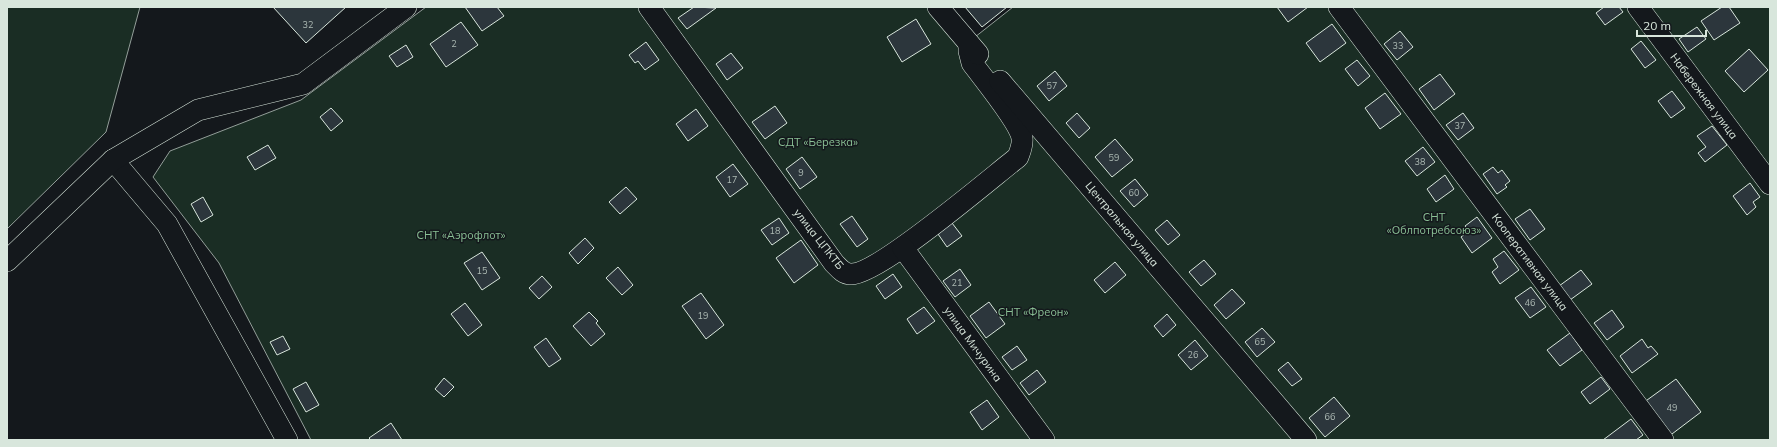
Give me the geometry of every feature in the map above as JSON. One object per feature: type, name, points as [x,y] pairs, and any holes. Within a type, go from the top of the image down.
[{"type":"street","points":[[7,261],[113,160],[198,110],[303,84],[406,7]]},
{"type":"street","name":"улица ЦПКТБ","points":[[649,7],[842,272],[851,274],[861,272],[903,248],[1018,157],[1022,138],[1018,125],[972,63],[969,44]]},
{"type":"street","name":"Центральная улица","points":[[938,7],[1306,440]]},
{"type":"street","name":"Кооперативная улица","points":[[1340,7],[1663,440]]},
{"type":"street","name":"Набережная улица","points":[[1638,7],[1770,184]]},
{"type":"street","points":[[113,160],[167,224],[287,440]]},
{"type":"street","name":"улица Мичурина","points":[[903,248],[1044,440]]},
{"type":"green space","points":[[7,7],[140,7],[106,132],[7,229]]},
{"type":"green space","points":[[426,7],[940,7],[970,41],[1013,7],[1770,7],[1770,440],[311,440],[219,263],[153,177],[170,151],[301,100]]},
{"type":"building","points":[[273,7],[346,7],[306,43]]},
{"type":"building","points":[[465,7],[497,7],[504,16],[482,31]]},
{"type":"building","points":[[694,7],[716,8],[687,29],[678,18]]},
{"type":"building","points":[[965,7],[1007,7],[982,27]]},
{"type":"building","points":[[1277,7],[1308,7],[1288,22]]},
{"type":"building","points":[[1604,7],[1619,7],[1623,12],[1605,25],[1596,13]]},
{"type":"building","points":[[1722,7],[1729,7],[1740,23],[1714,40],[1701,21]]},
{"type":"building","points":[[916,19],[931,44],[902,62],[887,37]]},
{"type":"building","points":[[461,22],[478,45],[446,67],[430,44]]},
{"type":"building","points":[[1332,24],[1346,43],[1320,62],[1306,43]]},
{"type":"building","points":[[1697,27],[1706,39],[1688,52],[1679,39]]},
{"type":"building","points":[[1400,31],[1413,47],[1397,60],[1384,44]]},
{"type":"building","points":[[1641,41],[1656,60],[1645,68],[1631,49]]},
{"type":"building","points":[[646,42],[659,60],[645,70],[638,61],[635,63],[629,55]]},
{"type":"building","points":[[406,45],[413,57],[397,67],[389,56]]},
{"type":"building","points":[[1749,49],[1768,70],[1744,92],[1725,71]]},
{"type":"building","points":[[731,53],[743,68],[727,80],[716,64]]},
{"type":"building","points":[[1357,60],[1370,76],[1358,86],[1345,69]]},
{"type":"building","points":[[1055,71],[1067,86],[1049,101],[1037,86]]},
{"type":"building","points":[[1440,74],[1455,94],[1434,110],[1419,89]]},
{"type":"building","points":[[1672,91],[1685,108],[1671,118],[1658,101]]},
{"type":"building","points":[[1385,93],[1401,114],[1380,129],[1365,108]]},
{"type":"building","points":[[775,106],[787,123],[765,139],[752,122]]},
{"type":"building","points":[[331,108],[343,121],[331,131],[320,117]]},
{"type":"building","points":[[696,109],[708,126],[688,141],[676,124]]},
{"type":"building","points":[[1077,113],[1090,128],[1079,138],[1066,123]]},
{"type":"building","points":[[1463,113],[1474,128],[1458,140],[1446,125]]},
{"type":"building","points":[[1712,126],[1727,145],[1705,162],[1698,153],[1706,147],[1697,136]]},
{"type":"building","points":[[1115,139],[1133,160],[1112,177],[1095,157]]},
{"type":"building","points":[[268,145],[276,158],[255,170],[247,157]]},
{"type":"building","points":[[1423,147],[1435,162],[1417,176],[1405,161]]},
{"type":"building","points":[[802,157],[817,177],[800,189],[786,169]]},
{"type":"building","points":[[733,164],[748,184],[730,197],[716,177]]},
{"type":"building","points":[[1493,167],[1498,173],[1502,170],[1510,181],[1505,185],[1507,187],[1497,194],[1483,174]]},
{"type":"building","points":[[1445,175],[1454,189],[1436,202],[1427,189]]},
{"type":"building","points":[[1135,179],[1148,195],[1134,207],[1120,191]]},
{"type":"building","points":[[1750,183],[1760,197],[1753,202],[1756,207],[1747,215],[1733,196]]},
{"type":"building","points":[[626,187],[637,199],[620,214],[609,202]]},
{"type":"building","points":[[203,197],[213,215],[201,222],[191,204]]},
{"type":"building","points":[[1530,209],[1545,229],[1530,240],[1515,219]]},
{"type":"building","points":[[852,216],[868,239],[857,247],[840,224]]},
{"type":"building","points":[[1477,217],[1492,238],[1472,253],[1461,237],[1469,231],[1465,226]]},
{"type":"building","points":[[779,218],[789,233],[772,245],[761,230]]},
{"type":"building","points":[[1167,220],[1180,235],[1168,245],[1155,230]]},
{"type":"building","points":[[952,223],[962,236],[947,247],[938,234]]},
{"type":"building","points":[[585,238],[594,248],[578,264],[569,253]]},
{"type":"building","points":[[801,240],[818,265],[794,283],[776,258]]},
{"type":"building","points":[[1504,251],[1519,270],[1500,284],[1492,272],[1498,267],[1493,259]]},
{"type":"building","points":[[482,252],[500,278],[482,290],[464,263]]},
{"type":"building","points":[[1204,260],[1216,274],[1201,286],[1189,272]]},
{"type":"building","points":[[1115,262],[1126,275],[1105,293],[1094,280]]},
{"type":"building","points":[[618,267],[633,285],[622,295],[606,278]]},
{"type":"building","points":[[960,269],[971,285],[955,297],[943,281]]},
{"type":"building","points":[[1581,270],[1592,284],[1570,300],[1559,286]]},
{"type":"building","points":[[893,274],[902,287],[885,299],[876,286]]},
{"type":"building","points":[[542,276],[552,287],[539,299],[529,288]]},
{"type":"building","points":[[1531,287],[1546,307],[1530,318],[1515,298]]},
{"type":"building","points":[[1232,289],[1245,303],[1226,319],[1214,305]]},
{"type":"building","points":[[701,293],[724,325],[706,339],[682,306]]},
{"type":"building","points":[[989,302],[1005,324],[986,338],[970,316]]},
{"type":"building","points":[[465,303],[482,325],[468,336],[451,314]]},
{"type":"building","points":[[924,307],[935,321],[917,334],[907,319]]},
{"type":"building","points":[[1612,310],[1624,327],[1607,340],[1594,323]]},
{"type":"building","points":[[589,312],[598,321],[596,323],[605,334],[591,346],[573,326]]},
{"type":"building","points":[[1167,314],[1176,325],[1163,337],[1154,326]]},
{"type":"building","points":[[1262,328],[1275,342],[1257,357],[1245,342]]},
{"type":"building","points":[[1570,333],[1582,350],[1560,366],[1547,350]]},
{"type":"building","points":[[283,336],[290,349],[277,355],[270,342]]},
{"type":"building","points":[[546,338],[561,359],[549,367],[534,347]]},
{"type":"building","points":[[1642,339],[1648,348],[1651,346],[1658,354],[1632,373],[1620,356]]},
{"type":"building","points":[[1195,340],[1208,356],[1191,370],[1178,355]]},
{"type":"building","points":[[1017,346],[1027,360],[1012,370],[1002,357]]},
{"type":"building","points":[[1288,362],[1302,379],[1292,386],[1278,370]]},
{"type":"building","points":[[1037,370],[1046,382],[1029,395],[1020,383]]},
{"type":"building","points":[[1601,377],[1610,389],[1590,404],[1581,392]]},
{"type":"building","points":[[444,378],[454,387],[444,397],[435,389]]},
{"type":"building","points":[[1676,379],[1701,412],[1668,437],[1643,403]]},
{"type":"building","points":[[306,382],[319,405],[306,412],[293,389]]},
{"type":"building","points":[[1334,397],[1350,416],[1325,437],[1309,418]]},
{"type":"building","points":[[987,400],[999,417],[982,430],[970,412]]},
{"type":"building","points":[[1631,419],[1643,435],[1636,440],[1603,440]]},
{"type":"building","points":[[391,423],[402,440],[371,440],[369,438]]},
{"type":"park label","name":"СДТ «Березка»","points":[[818,142]]},
{"type":"park label","name":"СНТ «Облпотребсоюз»","points":[[1434,223]]},
{"type":"park label","name":"СНТ «Аэрофлот»","points":[[461,235]]},
{"type":"park label","name":"СНТ «Фреон»","points":[[1033,312]]}]
